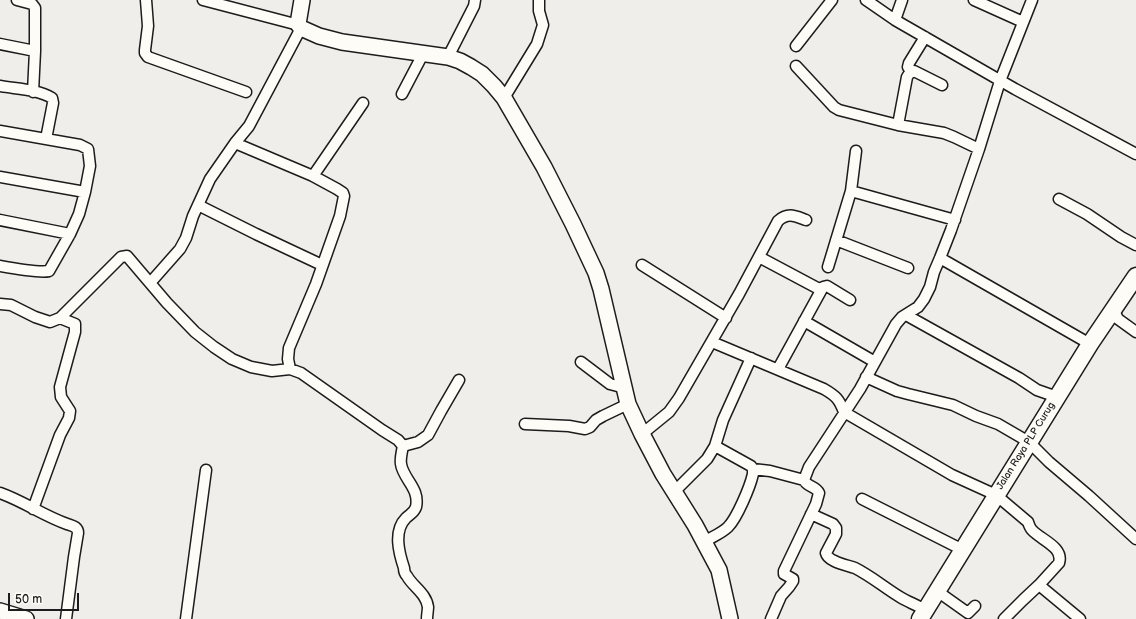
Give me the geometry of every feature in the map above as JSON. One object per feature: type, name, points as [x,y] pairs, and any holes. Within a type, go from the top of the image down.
[{"type":"main road","name":"Jalan Raya PLP Curug","points":[[922,614],[1090,344],[1135,278]]},
{"type":"street","points":[[17,0],[32,4],[35,8],[33,92]]},
{"type":"street","points":[[146,0],[148,26],[145,53],[148,57],[246,92]]},
{"type":"street","points":[[202,0],[218,2],[291,23],[319,36],[342,42],[448,57],[460,61],[482,74],[494,86],[504,98],[544,167],[596,273],[628,404],[663,474],[719,570],[730,619]]},
{"type":"street","points":[[150,283],[180,249],[210,179],[235,143],[249,126],[300,26],[302,0]]},
{"type":"street","points":[[448,57],[474,6],[475,0]]},
{"type":"street","points":[[504,98],[537,44],[543,25],[539,11],[539,0]]},
{"type":"street","points":[[796,46],[832,0]]},
{"type":"street","points":[[866,0],[895,20],[1000,81],[1136,154]]},
{"type":"street","points":[[895,20],[902,0]]},
{"type":"street","points":[[974,0],[1023,22]]},
{"type":"street","points":[[804,480],[818,450],[839,422],[860,389],[896,324],[902,317],[918,308],[930,287],[934,272],[955,220],[1000,81],[1032,0]]},
{"type":"street","points":[[925,37],[908,67],[911,70],[942,85]]},
{"type":"street","points":[[0,44],[35,51]]},
{"type":"street","points":[[402,94],[423,54]]},
{"type":"street","points":[[796,66],[834,107],[839,110],[898,125],[944,133],[979,149]]},
{"type":"street","points":[[898,125],[907,77],[911,70]]},
{"type":"street","points":[[0,86],[47,95],[52,98],[53,103],[46,139]]},
{"type":"street","points":[[313,176],[363,103]]},
{"type":"street","points":[[0,131],[80,145],[88,150],[90,166],[79,214],[70,234],[49,271],[44,272],[2,267]]},
{"type":"street","points":[[235,143],[313,176],[337,189],[343,193],[344,196],[340,216],[311,297],[289,348],[288,359],[290,369]]},
{"type":"street","points":[[828,267],[851,191],[856,151]]},
{"type":"street","points":[[0,177],[85,192]]},
{"type":"street","points":[[851,191],[955,220]]},
{"type":"street","points":[[1059,199],[1087,214],[1121,237],[1136,245]]},
{"type":"street","points":[[198,205],[322,265]]},
{"type":"street","points":[[642,434],[669,412],[679,398],[726,318],[778,221],[782,216],[788,215],[806,220]]},
{"type":"street","points":[[0,220],[70,234]]},
{"type":"street","points":[[836,240],[908,268]]},
{"type":"street","points":[[0,304],[11,305],[35,317],[50,322],[60,318],[121,257],[127,256],[167,303],[195,332],[214,347],[232,359],[251,367],[272,371],[290,369],[301,373],[398,440],[403,446],[401,463],[404,472],[413,487],[416,498],[416,507],[413,513],[405,518],[399,527],[398,544],[407,576],[418,589],[428,607],[426,619]]},
{"type":"street","points":[[759,257],[821,290]]},
{"type":"street","points":[[940,258],[1090,344]]},
{"type":"street","points":[[642,265],[726,318]]},
{"type":"street","points":[[778,369],[823,287],[827,286],[850,300]]},
{"type":"street","points":[[1113,310],[1118,319],[1136,332]]},
{"type":"street","points":[[906,315],[1019,378],[1037,390],[1057,397]]},
{"type":"street","points":[[33,509],[60,435],[69,418],[70,411],[61,396],[60,387],[76,327],[75,324],[60,318]]},
{"type":"street","points":[[804,321],[875,362]]},
{"type":"street","points":[[712,342],[832,393],[840,401],[844,412],[952,475],[996,495],[1028,522],[1030,528],[1059,553],[1060,559],[1059,563],[1039,585],[1004,619]]},
{"type":"street","points":[[674,492],[703,464],[715,446],[723,420],[752,358]]},
{"type":"street","points":[[581,362],[610,384],[624,388]]},
{"type":"street","points":[[866,377],[897,391],[953,405],[998,424],[1028,442],[1048,462],[1089,496],[1136,539]]},
{"type":"street","points":[[403,446],[418,442],[428,435],[459,380]]},
{"type":"street","points":[[525,424],[569,426],[585,429],[590,427],[596,420],[628,404]]},
{"type":"street","points":[[715,446],[751,466],[753,469],[804,480],[806,484],[817,490],[819,493],[816,504],[784,571],[784,574],[793,579],[793,581],[790,587],[781,596],[770,619]]},
{"type":"street","points":[[704,542],[725,530],[736,516],[753,476],[753,469]]},
{"type":"street","points":[[186,619],[206,470]]},
{"type":"street","points":[[0,493],[78,530],[66,619]]},
{"type":"street","points":[[862,500],[963,550]]},
{"type":"street","points":[[811,514],[833,524],[836,528],[836,534],[826,553],[827,557],[838,563],[860,571],[900,597],[922,614]]},
{"type":"street","points":[[1039,585],[1080,619]]},
{"type":"street","points":[[937,591],[968,613],[975,606]]},
{"type":"street","points":[[0,611],[26,619]]}]
